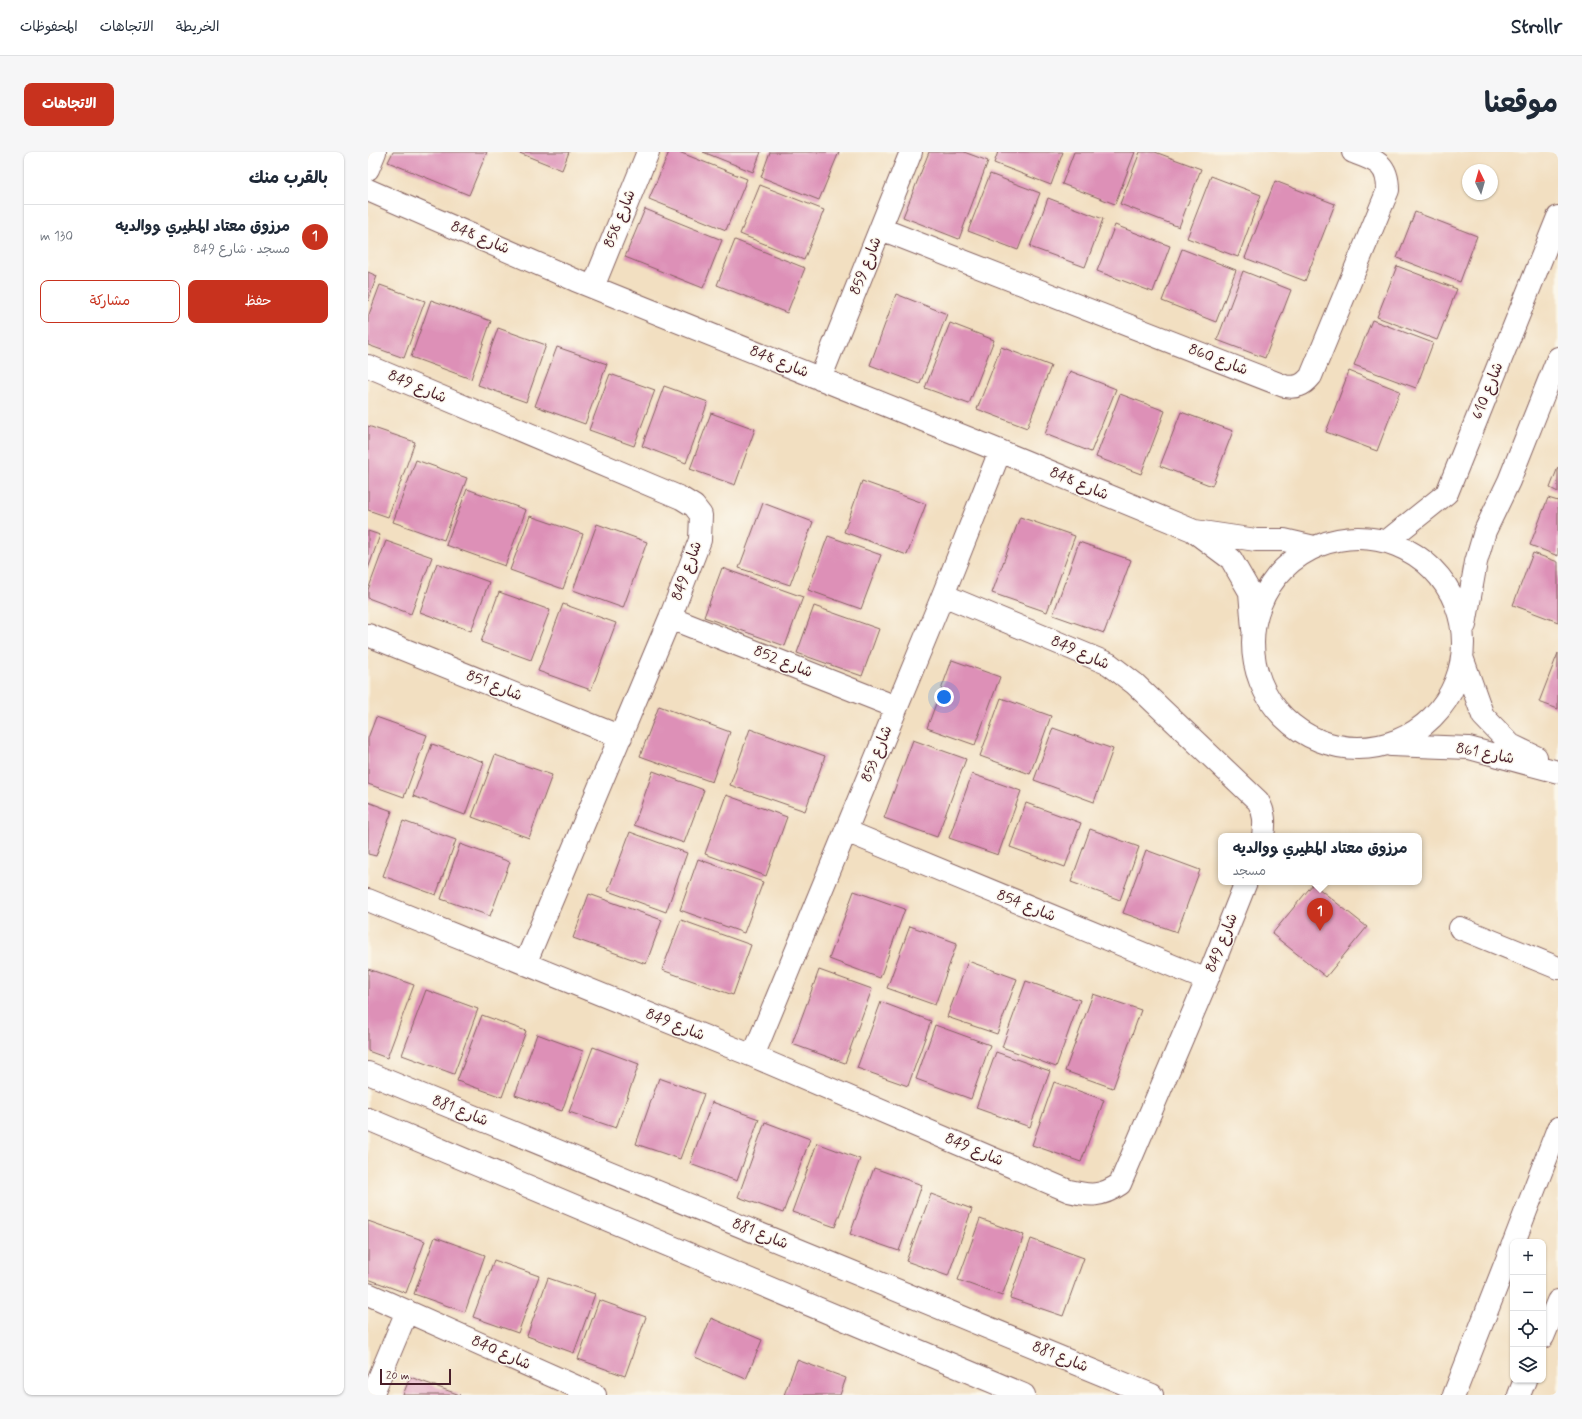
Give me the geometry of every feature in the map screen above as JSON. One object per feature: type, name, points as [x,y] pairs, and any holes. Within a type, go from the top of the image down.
[{"type":"street","points":[[368,169],[375,152]]},
{"type":"street","name":"شارع 858","points":[[593,287],[648,152]]},
{"type":"street","name":"شارع 859","points":[[820,379],[911,152]]},
{"type":"street","name":"شارع 860","points":[[881,229],[1284,386],[1293,387],[1306,382],[1311,376],[1388,190],[1388,180],[1382,165],[1375,160],[1353,152]]},
{"type":"street","name":"شارع 848","points":[[368,190],[593,287],[1000,450],[1192,530],[1256,540],[1284,540],[1314,547]]},
{"type":"street","name":"شارع 610","points":[[1387,541],[1447,494],[1558,217]]},
{"type":"street","points":[[1464,632],[1456,602],[1440,575],[1416,554],[1387,541],[1362,537],[1337,539],[1314,547],[1291,561],[1272,581],[1260,604],[1253,629],[1253,655],[1259,680],[1271,703],[1288,722],[1310,737],[1334,746],[1360,748],[1386,745],[1408,736],[1428,722],[1444,704],[1456,684],[1463,660],[1464,632],[1476,562],[1485,531],[1509,481],[1558,358]]},
{"type":"street","name":"شارع 849","points":[[368,366],[681,498],[694,506],[701,515],[700,540],[670,618],[525,964]]},
{"type":"street","name":"شارع 853","points":[[753,1056],[846,832],[1000,450]]},
{"type":"street","name":"شارع 848","points":[[1192,530],[1231,559],[1250,592],[1253,629]]},
{"type":"street","name":"شارع 849","points":[[943,594],[1109,664],[1135,684],[1258,801],[1264,812],[1263,833]]},
{"type":"street","name":"شارع 852","points":[[670,618],[896,707]]},
{"type":"street","name":"شارع 851","points":[[368,635],[621,736]]},
{"type":"street","name":"شارع 861","points":[[1463,660],[1483,716],[1511,745],[1558,770]]},
{"type":"street","name":"شارع 861","points":[[1386,745],[1469,748],[1558,770]]},
{"type":"street","name":"شارع 854","points":[[846,832],[1207,980]]},
{"type":"street","name":"شارع 849","points":[[368,900],[753,1056],[1069,1191],[1087,1196],[1110,1191],[1120,1184],[1207,980],[1245,885]]},
{"type":"street","points":[[1460,928],[1558,968]]},
{"type":"street","name":"شارع 881","points":[[368,1073],[1152,1395]]},
{"type":"street","points":[[368,1119],[1024,1395]]},
{"type":"street","points":[[1515,1239],[1558,1128]]},
{"type":"street","points":[[368,1137],[411,1138]]},
{"type":"street","points":[[1454,1395],[1510,1251]]},
{"type":"street","name":"شارع 840","points":[[368,1294],[595,1395]]},
{"type":"street","points":[[1546,1330],[1558,1301]]},
{"type":"street","points":[[372,1395],[407,1311]]},
{"type":"street","points":[[1519,1395],[1524,1383]]},
{"type":"building","points":[[393,152],[487,152],[469,195],[388,162]]},
{"type":"building","points":[[517,152],[569,152],[562,170]]},
{"type":"building","points":[[669,152],[679,152],[747,179],[726,230],[649,199]]},
{"type":"building","points":[[703,152],[761,152],[753,172]]},
{"type":"building","points":[[770,152],[839,152],[819,200],[761,177]]},
{"type":"building","points":[[929,152],[964,152],[988,161],[959,239],[903,217]]},
{"type":"building","points":[[998,152],[1063,152],[1051,185],[994,163]]},
{"type":"building","points":[[1074,152],[1135,152],[1115,204],[1062,184]]},
{"type":"building","points":[[1140,152],[1155,152],[1201,169],[1179,227],[1120,204]]},
{"type":"building","points":[[990,174],[1040,193],[1018,250],[968,231]]},
{"type":"building","points":[[1211,176],[1261,195],[1238,257],[1187,238]]},
{"type":"building","points":[[1275,181],[1335,204],[1305,281],[1245,258]]},
{"type":"building","points":[[760,185],[824,210],[804,260],[740,234]]},
{"type":"building","points":[[1048,198],[1103,219],[1085,267],[1030,247]]},
{"type":"building","points":[[645,209],[722,240],[703,288],[625,257]]},
{"type":"building","points":[[1415,212],[1477,236],[1460,282],[1397,258]]},
{"type":"building","points":[[1115,225],[1170,246],[1153,292],[1097,271]]},
{"type":"building","points":[[735,240],[805,268],[787,313],[717,285]]},
{"type":"building","points":[[1182,249],[1236,270],[1216,322],[1162,301]]},
{"type":"building","points":[[1397,266],[1457,289],[1437,340],[1377,317]]},
{"type":"building","points":[[1243,271],[1291,290],[1265,358],[1217,340]]},
{"type":"building","points":[[368,272],[377,276],[368,301]]},
{"type":"building","points":[[380,285],[425,301],[404,358],[368,345],[368,317]]},
{"type":"building","points":[[896,294],[947,314],[920,384],[870,365]]},
{"type":"building","points":[[431,300],[491,321],[471,379],[411,357]]},
{"type":"building","points":[[1372,320],[1433,343],[1416,388],[1354,365]]},
{"type":"building","points":[[950,323],[994,340],[969,404],[925,388]]},
{"type":"building","points":[[498,328],[546,345],[526,402],[478,385]]},
{"type":"building","points":[[557,347],[607,364],[585,424],[535,406]]},
{"type":"building","points":[[1001,347],[1051,366],[1027,428],[977,409]]},
{"type":"building","points":[[1070,371],[1116,389],[1091,452],[1045,434]]},
{"type":"building","points":[[1349,371],[1400,391],[1377,451],[1326,432]]},
{"type":"building","points":[[610,374],[655,390],[634,446],[589,430]]},
{"type":"building","points":[[664,386],[708,402],[686,463],[642,446]]},
{"type":"building","points":[[1120,394],[1165,411],[1141,474],[1096,457]]},
{"type":"building","points":[[1181,412],[1233,431],[1212,486],[1160,466]]},
{"type":"building","points":[[711,413],[755,429],[735,485],[690,469]]},
{"type":"building","points":[[368,426],[415,442],[388,517],[368,510]]},
{"type":"building","points":[[416,460],[467,478],[444,540],[393,522]]},
{"type":"building","points":[[1558,467],[1558,492],[1550,488]]},
{"type":"building","points":[[862,481],[926,504],[907,555],[844,532]]},
{"type":"building","points":[[467,489],[526,510],[505,566],[446,545]]},
{"type":"building","points":[[1548,498],[1558,501],[1558,556],[1530,545]]},
{"type":"building","points":[[763,503],[813,522],[790,585],[739,568]]},
{"type":"building","points":[[530,516],[583,534],[563,589],[510,570]]},
{"type":"building","points":[[1020,517],[1075,536],[1047,612],[992,593]]},
{"type":"building","points":[[597,524],[647,542],[623,608],[573,590]]},
{"type":"building","points":[[368,531],[380,535],[368,569]]},
{"type":"building","points":[[828,536],[881,555],[861,609],[808,590]]},
{"type":"building","points":[[386,541],[432,557],[411,614],[368,598],[368,590]]},
{"type":"building","points":[[1079,542],[1131,560],[1104,633],[1053,615]]},
{"type":"building","points":[[1533,553],[1558,562],[1558,622],[1513,605]]},
{"type":"building","points":[[437,563],[489,582],[471,631],[420,612]]},
{"type":"building","points":[[722,568],[803,597],[785,646],[704,617]]},
{"type":"building","points":[[499,592],[550,610],[531,660],[481,642]]},
{"type":"building","points":[[563,604],[616,623],[591,690],[538,671]]},
{"type":"building","points":[[814,606],[879,629],[862,676],[797,653]]},
{"type":"building","points":[[1558,653],[1558,709],[1539,702]]},
{"type":"building","points":[[952,660],[1000,677],[975,745],[927,728]]},
{"type":"building","points":[[1001,698],[1051,716],[1030,774],[980,756]]},
{"type":"building","points":[[659,706],[730,732],[712,782],[640,756]]},
{"type":"building","points":[[376,717],[427,735],[404,797],[368,784],[368,738]]},
{"type":"building","points":[[1053,728],[1113,749],[1094,802],[1034,780]]},
{"type":"building","points":[[750,729],[825,756],[805,811],[730,785]]},
{"type":"building","points":[[913,740],[966,759],[937,837],[884,818]]},
{"type":"building","points":[[432,744],[484,762],[465,815],[413,796]]},
{"type":"building","points":[[495,755],[552,775],[529,838],[472,817]]},
{"type":"building","points":[[653,771],[704,790],[684,843],[634,825]]},
{"type":"building","points":[[972,774],[1021,791],[998,855],[949,838]]},
{"type":"building","points":[[726,795],[787,817],[766,876],[705,854]]},
{"type":"building","points":[[368,802],[392,811],[376,856],[368,854]]},
{"type":"building","points":[[1026,803],[1081,823],[1065,867],[1010,847]]},
{"type":"building","points":[[403,821],[456,840],[436,895],[383,876]]},
{"type":"building","points":[[1090,829],[1139,847],[1120,900],[1071,882]]},
{"type":"building","points":[[630,832],[687,853],[666,912],[608,891]]},
{"type":"building","points":[[460,844],[510,862],[490,916],[441,899]]},
{"type":"building","points":[[1146,850],[1200,870],[1177,932],[1123,913]]},
{"type":"building","points":[[698,859],[763,882],[744,933],[680,910]]},
{"type":"building","points":[[1312,885],[1314,885],[1367,927],[1326,977],[1272,934]]},
{"type":"building","points":[[854,891],[905,909],[880,978],[829,959]]},
{"type":"building","points":[[589,894],[662,920],[646,964],[573,938]]},
{"type":"building","points":[[681,920],[751,945],[733,995],[662,970]]},
{"type":"building","points":[[910,926],[957,943],[935,1005],[887,988]]},
{"type":"building","points":[[968,961],[1017,979],[997,1034],[947,1017]]},
{"type":"building","points":[[368,969],[414,985],[387,1058],[368,1051]]},
{"type":"building","points":[[819,970],[872,989],[845,1063],[792,1044]]},
{"type":"building","points":[[1026,981],[1080,1000],[1056,1067],[1002,1047]]},
{"type":"building","points":[[426,990],[478,1009],[454,1074],[402,1055]]},
{"type":"building","points":[[1093,994],[1141,1010],[1113,1088],[1065,1071]]},
{"type":"building","points":[[881,1002],[931,1021],[908,1086],[857,1068]]},
{"type":"building","points":[[482,1015],[526,1031],[502,1097],[457,1081]]},
{"type":"building","points":[[935,1025],[990,1045],[971,1099],[916,1079]]},
{"type":"building","points":[[537,1034],[583,1051],[562,1111],[515,1095]]},
{"type":"building","points":[[593,1047],[639,1064],[616,1128],[569,1112]]},
{"type":"building","points":[[996,1052],[1050,1071],[1030,1127],[976,1108]]},
{"type":"building","points":[[659,1078],[704,1094],[680,1159],[636,1144]]},
{"type":"building","points":[[1054,1082],[1104,1100],[1081,1162],[1032,1145]]},
{"type":"building","points":[[712,1102],[759,1119],[737,1181],[690,1164]]},
{"type":"building","points":[[765,1122],[810,1139],[783,1213],[738,1197]]},
{"type":"building","points":[[817,1143],[860,1159],[835,1227],[792,1212]]},
{"type":"building","points":[[874,1168],[922,1185],[899,1251],[850,1234]]},
{"type":"building","points":[[931,1194],[972,1209],[948,1276],[906,1261]]},
{"type":"building","points":[[980,1219],[1024,1235],[1002,1296],[958,1280]]},
{"type":"building","points":[[368,1221],[425,1241],[406,1293],[368,1279]]},
{"type":"building","points":[[435,1237],[485,1255],[465,1312],[414,1294]]},
{"type":"building","points":[[1031,1239],[1084,1258],[1063,1316],[1010,1298]]},
{"type":"building","points":[[494,1260],[539,1276],[518,1333],[473,1317]]},
{"type":"building","points":[[548,1278],[595,1294],[574,1353],[527,1336]]},
{"type":"building","points":[[599,1300],[646,1317],[625,1376],[578,1359]]},
{"type":"building","points":[[711,1318],[762,1340],[746,1379],[695,1357]]},
{"type":"building","points":[[797,1360],[846,1378],[840,1395],[784,1395]]},
{"type":"building","points":[[410,1377],[460,1395],[403,1395]]},
{"type":"place","name":"مرزوق معتاد المطيري ووالديه","points":[[1320,931]]}]
